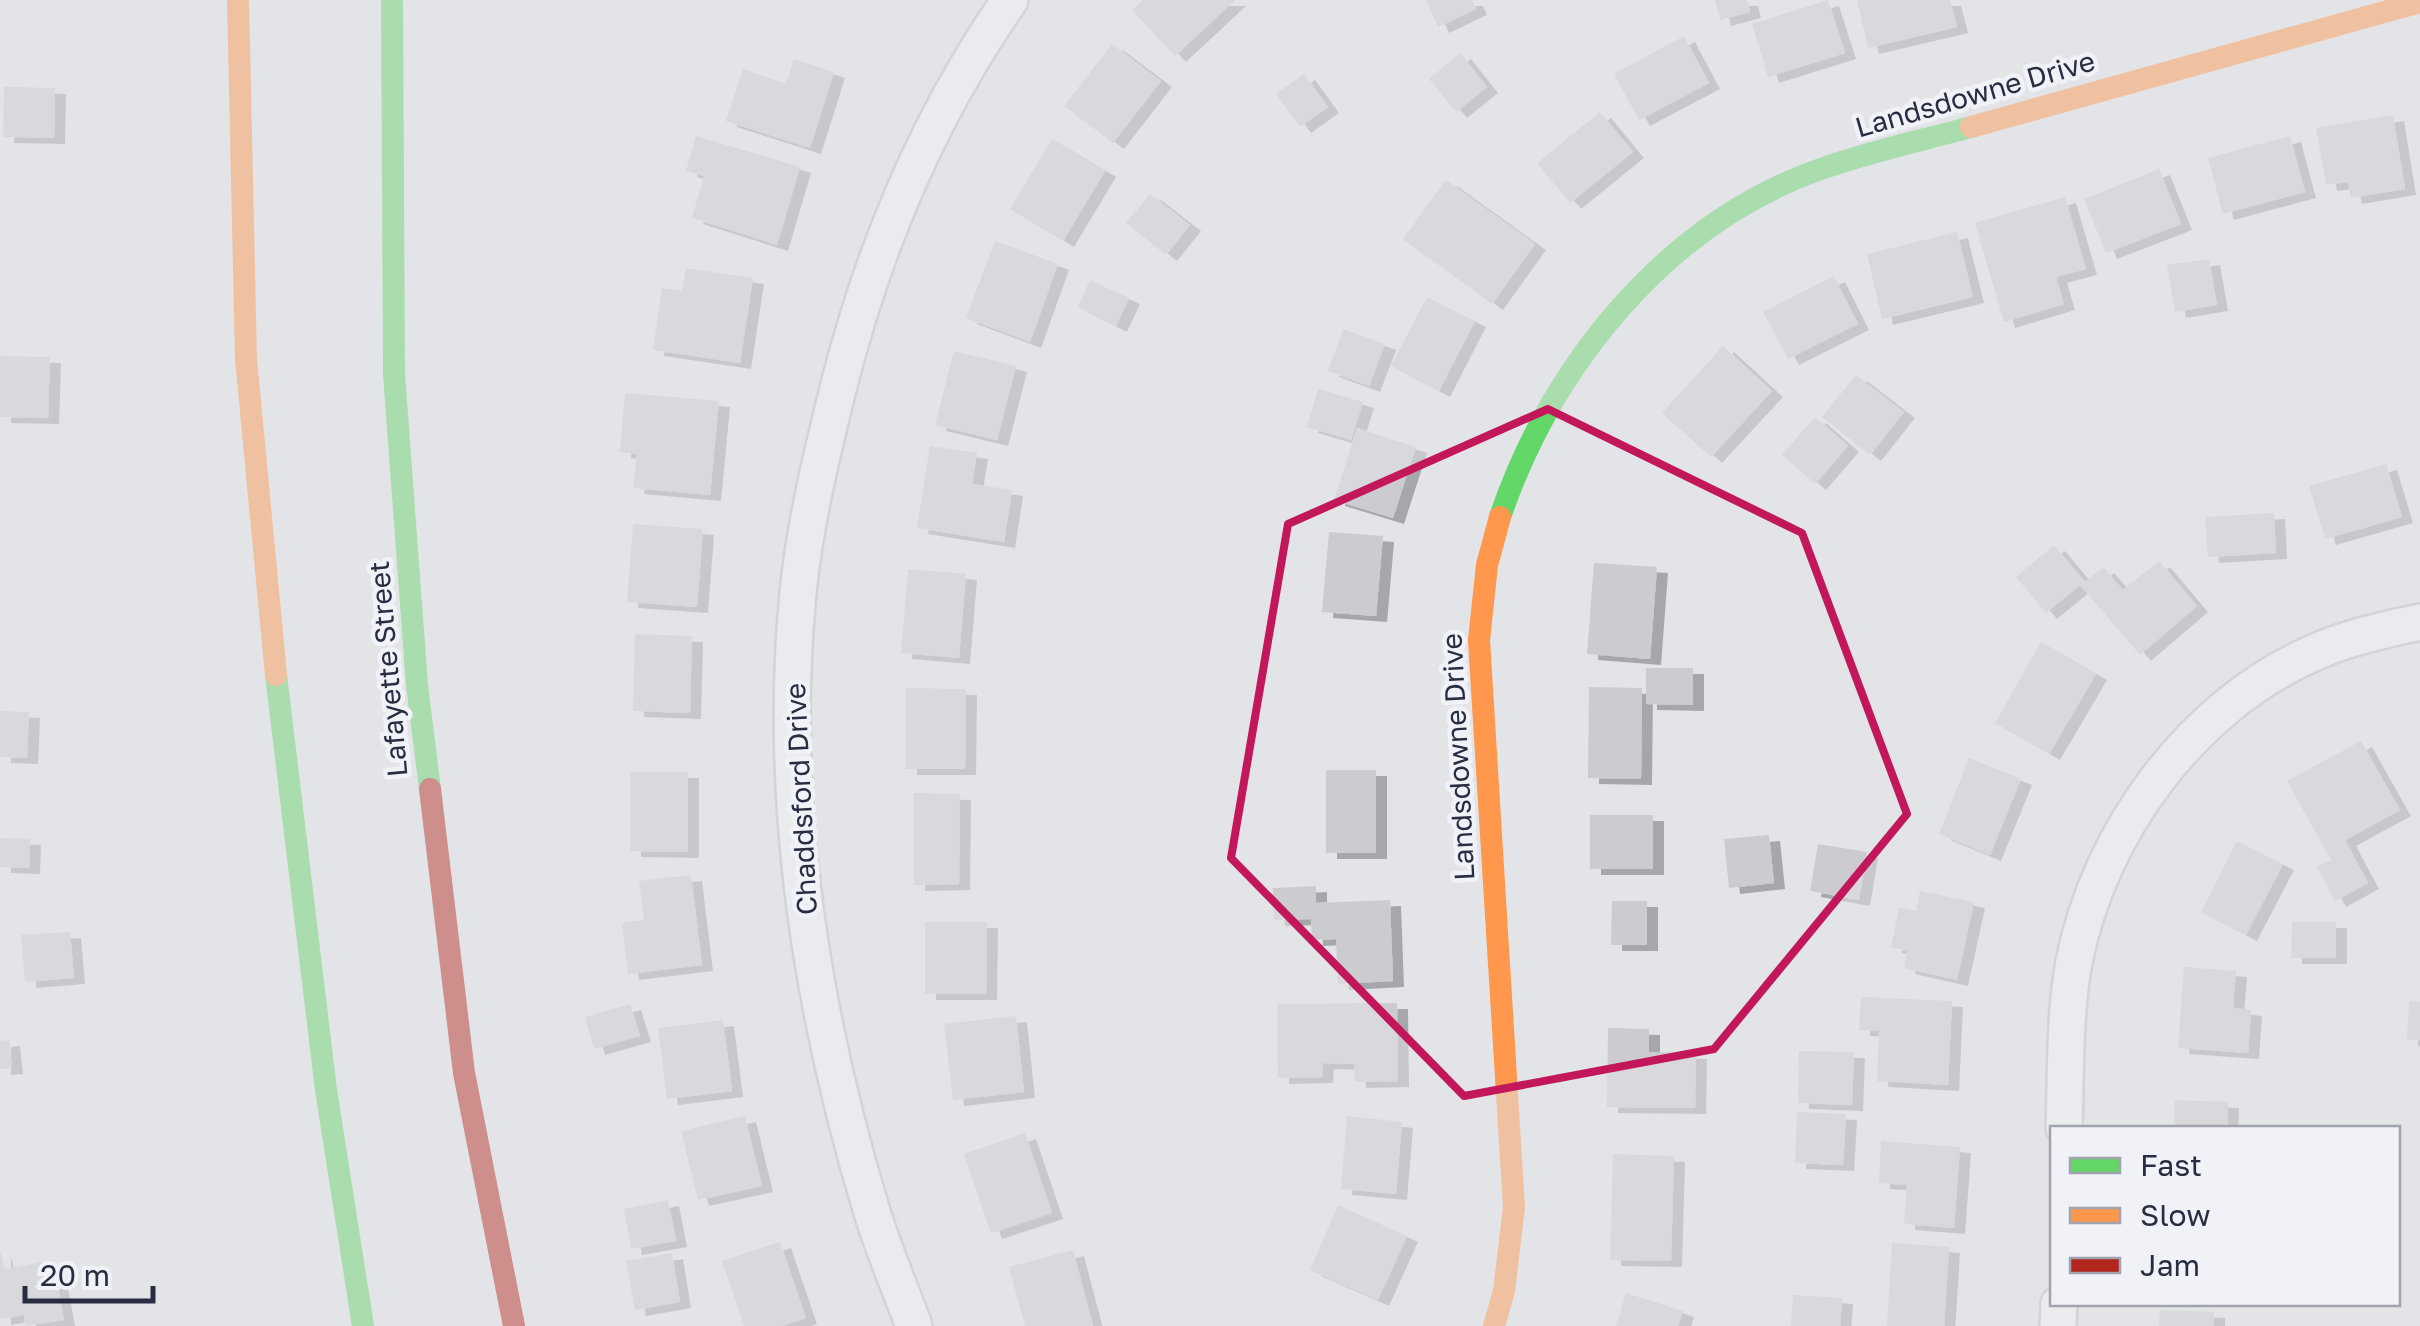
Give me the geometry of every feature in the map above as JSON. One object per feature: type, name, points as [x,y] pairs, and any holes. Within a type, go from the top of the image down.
[{"type":"main road","points":[[238,0],[246,359],[276,677],[326,1090],[363,1326]]},
{"type":"main road","name":"Lafayette Street","points":[[392,0],[394,374],[416,685],[464,1073],[514,1326]]},
{"type":"main road","name":"Landsdowne Drive","points":[[1494,1326],[1506,1278],[1514,1208],[1479,640],[1484,584],[1492,542],[1522,460],[1549,407],[1617,308],[1710,225],[1770,189],[1820,168],[2420,2]]},
{"type":"street","name":"Chaddsford Drive","points":[[914,1326],[873,1214],[842,1099],[814,968],[800,847],[792,702],[798,590],[828,427],[877,258],[909,177],[952,92],[1010,0]]},
{"type":"street","points":[[2064,1126],[2068,1011],[2074,963],[2104,867],[2132,816],[2163,773],[2246,691],[2310,654],[2376,631],[2420,622]]},
{"type":"highlighted area","points":[[1548,409],[1802,533],[1907,814],[1714,1049],[1464,1096],[1231,858],[1288,524]]},
{"type":"building","points":[[1143,0],[1235,0],[1175,56],[1132,10]]},
{"type":"building","points":[[1426,0],[1472,0],[1476,9],[1438,27]]},
{"type":"building","points":[[1715,0],[1747,0],[1750,12],[1720,20]]},
{"type":"building","points":[[1828,0],[1845,53],[1768,77],[1752,24]]},
{"type":"building","points":[[1857,0],[1950,0],[1957,27],[1868,48]]},
{"type":"building","points":[[1684,36],[1709,83],[1639,120],[1614,74]]},
{"type":"building","points":[[1112,44],[1161,81],[1113,143],[1064,106]]},
{"type":"building","points":[[1460,53],[1487,87],[1456,112],[1429,79]]},
{"type":"building","points":[[794,59],[834,72],[810,148],[726,121],[743,69],[786,84]]},
{"type":"building","points":[[1304,74],[1328,107],[1300,127],[1276,94]]},
{"type":"building","points":[[4,87],[55,88],[54,138],[3,137]]},
{"type":"building","points":[[1600,112],[1633,152],[1570,203],[1537,163]]},
{"type":"building","points":[[2393,115],[2405,189],[2351,198],[2348,182],[2326,185],[2316,128]]},
{"type":"building","points":[[696,136],[800,167],[777,245],[692,218],[704,176],[686,171]]},
{"type":"building","points":[[2290,136],[2305,192],[2223,214],[2208,158]]},
{"type":"building","points":[[1052,139],[1105,171],[1063,241],[1010,209]]},
{"type":"building","points":[[2159,169],[2181,224],[2106,253],[2084,199]]},
{"type":"building","points":[[1446,180],[1535,244],[1492,304],[1403,239]]},
{"type":"building","points":[[1150,194],[1190,225],[1166,255],[1126,223]]},
{"type":"building","points":[[2065,197],[2086,269],[2056,277],[2064,304],[2004,322],[1975,223]]},
{"type":"building","points":[[1957,232],[1973,297],[1882,319],[1867,254]]},
{"type":"building","points":[[995,241],[1058,264],[1030,342],[966,318]]},
{"type":"building","points":[[2209,259],[2217,305],[2175,312],[2167,265]]},
{"type":"building","points":[[686,268],[753,278],[740,363],[653,350],[662,288],[682,291]]},
{"type":"building","points":[[1834,276],[1858,324],[1788,359],[1763,312]]},
{"type":"building","points":[[1090,280],[1129,298],[1116,326],[1078,307]]},
{"type":"building","points":[[1427,297],[1475,321],[1439,391],[1391,366]]},
{"type":"building","points":[[1343,329],[1385,344],[1369,386],[1328,371]]},
{"type":"building","points":[[1723,346],[1772,391],[1711,457],[1662,413]]},
{"type":"building","points":[[954,351],[1016,366],[997,440],[935,425]]},
{"type":"building","points":[[0,356],[50,357],[48,418],[0,417]]},
{"type":"building","points":[[1856,375],[1904,412],[1870,455],[1822,417]]},
{"type":"building","points":[[1318,389],[1363,402],[1351,440],[1307,427]]},
{"type":"building","points":[[625,393],[719,401],[710,495],[633,488],[637,454],[620,452]]},
{"type":"building","points":[[1815,417],[1848,446],[1815,484],[1782,455]]},
{"type":"building","points":[[1357,428],[1416,447],[1393,518],[1334,500]]},
{"type":"building","points":[[930,446],[977,453],[972,484],[1012,490],[1004,542],[917,528]]},
{"type":"building","points":[[2386,464],[2402,517],[2325,539],[2309,486]]},
{"type":"building","points":[[2274,513],[2276,553],[2208,557],[2205,517]]},
{"type":"building","points":[[633,524],[703,529],[697,607],[627,602]]},
{"type":"building","points":[[1329,532],[1383,536],[1376,616],[1322,612]]},
{"type":"building","points":[[2054,545],[2085,582],[2103,567],[2123,590],[2159,561],[2197,606],[2140,655],[2080,585],[2046,613],[2016,577]]},
{"type":"building","points":[[1594,563],[1657,567],[1650,659],[1587,654]]},
{"type":"building","points":[[908,569],[966,574],[959,658],[901,653]]},
{"type":"building","points":[[635,634],[692,636],[690,713],[633,711]]},
{"type":"building","points":[[2041,642],[2096,674],[2049,754],[1995,723]]},
{"type":"building","points":[[1646,668],[1693,668],[1693,705],[1646,704]]},
{"type":"building","points":[[1589,687],[1642,688],[1641,779],[1588,778]]},
{"type":"building","points":[[906,688],[966,689],[965,769],[906,769]]},
{"type":"building","points":[[0,711],[29,712],[27,758],[0,757]]},
{"type":"building","points":[[2361,741],[2400,810],[2345,840],[2368,883],[2335,901],[2317,867],[2331,860],[2287,781]]},
{"type":"building","points":[[1969,758],[2021,779],[1990,855],[1939,834]]},
{"type":"building","points":[[1326,770],[1376,770],[1376,853],[1326,853]]},
{"type":"building","points":[[630,772],[688,772],[688,852],[630,851]]},
{"type":"building","points":[[914,793],[960,794],[959,884],[914,885]]},
{"type":"building","points":[[1590,815],[1653,815],[1653,869],[1590,869]]},
{"type":"building","points":[[1769,835],[1774,883],[1729,888],[1724,839]]},
{"type":"building","points":[[0,838],[30,839],[29,868],[0,867]]},
{"type":"building","points":[[2237,841],[2283,864],[2246,935],[2201,912]]},
{"type":"building","points":[[1818,844],[1867,852],[1859,900],[1810,891]]},
{"type":"building","points":[[691,875],[702,965],[628,974],[622,923],[644,920],[639,881]]},
{"type":"building","points":[[1316,886],[1316,903],[1390,900],[1393,981],[1338,984],[1336,939],[1312,940],[1311,919],[1274,920],[1273,888]]},
{"type":"building","points":[[1920,891],[1974,902],[1957,980],[1904,968],[1907,951],[1891,947],[1899,907],[1916,911]]},
{"type":"building","points":[[1612,901],[1647,901],[1647,945],[1611,945]]},
{"type":"building","points":[[925,922],[987,922],[986,994],[925,994]]},
{"type":"building","points":[[2292,922],[2336,922],[2336,958],[2291,958]]},
{"type":"building","points":[[70,932],[74,978],[25,982],[21,935]]},
{"type":"building","points":[[2184,967],[2236,971],[2233,1008],[2251,1010],[2248,1053],[2178,1048]]},
{"type":"building","points":[[1861,997],[1952,1001],[1948,1085],[1877,1081],[1879,1031],[1859,1030]]},
{"type":"building","points":[[2409,1001],[2420,1002],[2420,1040],[2407,1040]]},
{"type":"building","points":[[1397,1003],[1398,1081],[1355,1082],[1354,1064],[1323,1063],[1322,1077],[1278,1078],[1277,1004]]},
{"type":"building","points":[[630,1004],[640,1036],[594,1049],[585,1017]]},
{"type":"building","points":[[1016,1016],[1024,1092],[953,1100],[944,1024]]},
{"type":"building","points":[[723,1020],[732,1091],[667,1099],[658,1028]]},
{"type":"building","points":[[1608,1028],[1649,1029],[1649,1052],[1696,1053],[1695,1108],[1607,1107]]},
{"type":"building","points":[[9,1040],[12,1068],[0,1069],[0,1041]]},
{"type":"building","points":[[1799,1051],[1854,1052],[1852,1105],[1798,1103]]},
{"type":"building","points":[[2175,1100],[2228,1102],[2227,1126],[2174,1126]]},
{"type":"building","points":[[1797,1112],[1846,1114],[1843,1165],[1795,1163]]},
{"type":"building","points":[[745,1116],[762,1186],[698,1200],[681,1131]]},
{"type":"building","points":[[1347,1116],[1402,1122],[1396,1194],[1341,1189]]},
{"type":"building","points":[[1025,1133],[1052,1213],[991,1233],[964,1154]]},
{"type":"building","points":[[1881,1141],[1960,1147],[1954,1228],[1904,1224],[1907,1185],[1879,1183]]},
{"type":"building","points":[[1613,1154],[1674,1156],[1671,1261],[1610,1260]]},
{"type":"building","points":[[668,1200],[676,1241],[631,1249],[624,1209]]},
{"type":"building","points":[[1338,1205],[1407,1236],[1378,1300],[1310,1270]]},
{"type":"building","points":[[780,1242],[806,1318],[782,1326],[744,1326],[722,1261]]},
{"type":"building","points":[[1892,1243],[1949,1247],[1944,1326],[1887,1326]]},
{"type":"building","points":[[1073,1250],[1093,1326],[1025,1326],[1009,1267]]},
{"type":"building","points":[[0,1251],[5,1269],[53,1260],[64,1320],[25,1326],[24,1315],[0,1319]]},
{"type":"building","points":[[672,1253],[680,1302],[635,1310],[626,1261]]},
{"type":"building","points":[[1626,1293],[1683,1311],[1678,1326],[1616,1326]]},
{"type":"building","points":[[1793,1295],[1842,1298],[1840,1326],[1791,1326]]},
{"type":"building","points":[[2160,1310],[2214,1312],[2214,1326],[2159,1326]]},
{"type":"traffic: fast","points":[[392,0],[394,374],[417,685],[430,789]]},
{"type":"traffic: fast","points":[[1500,517],[1550,406],[1583,355],[1621,307],[1664,264],[1711,226],[1763,194],[1818,170],[1971,127]]},
{"type":"traffic: fast","points":[[276,675],[326,1090],[363,1326]]},
{"type":"traffic: slow","points":[[238,0],[246,359],[276,675]]},
{"type":"traffic: slow","points":[[1971,127],[2420,2]]},
{"type":"traffic: slow","points":[[1494,1326],[1504,1291],[1514,1207],[1479,640],[1487,565],[1500,517]]},
{"type":"traffic: jam","points":[[430,789],[464,1073],[514,1326]]}]
